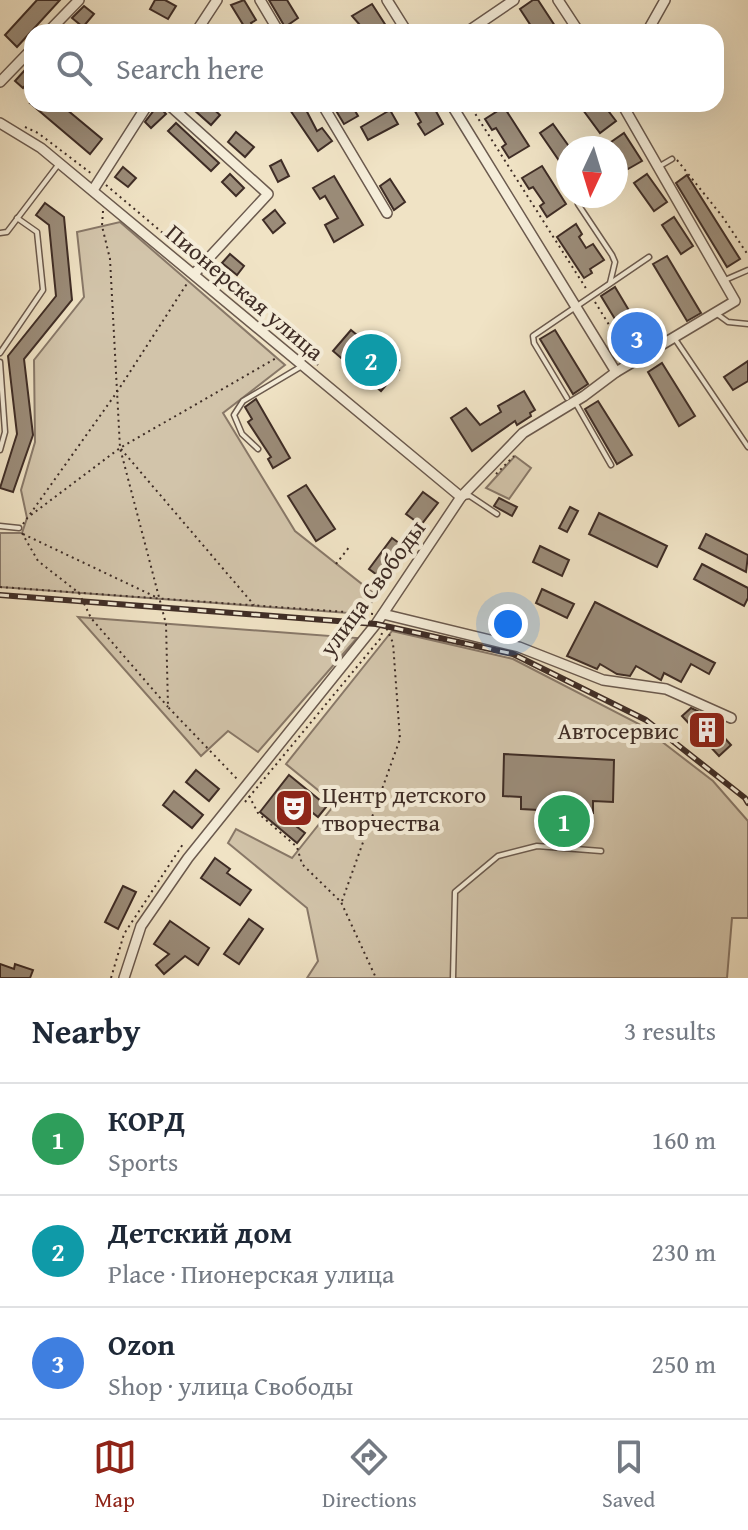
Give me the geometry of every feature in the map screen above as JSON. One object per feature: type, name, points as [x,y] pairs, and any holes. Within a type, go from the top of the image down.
[{"type":"street","points":[[56,24],[79,0]]},
{"type":"street","points":[[201,24],[217,0]]},
{"type":"street","points":[[260,0],[274,24]]},
{"type":"street","points":[[387,0],[402,24]]},
{"type":"street","points":[[558,0],[574,24]]},
{"type":"street","points":[[652,24],[665,0]]},
{"type":"street","points":[[478,24],[508,2]]},
{"type":"street","points":[[0,82],[24,57]]},
{"type":"street","points":[[93,190],[143,112]]},
{"type":"street","points":[[177,112],[268,194],[194,274]]},
{"type":"street","points":[[327,112],[387,213]]},
{"type":"street","points":[[456,112],[616,372]]},
{"type":"street","points":[[627,112],[723,281]]},
{"type":"street","name":"Пионерская улица","points":[[0,123],[60,163],[461,497]]},
{"type":"street","name":"улица Свободы","points":[[124,978],[141,926],[188,858],[383,614],[461,497],[523,433],[632,362],[735,301],[723,281]]},
{"type":"street","points":[[383,614],[519,647],[603,680],[666,689],[731,718]]},
{"type":"lane","points":[[658,167],[672,159]]},
{"type":"lane","points":[[0,233],[7,232],[60,163]]},
{"type":"lane","points":[[581,208],[615,262],[610,286]]},
{"type":"lane","points":[[0,353],[43,290],[37,232],[17,218]]},
{"type":"lane","points":[[611,465],[532,339],[649,257]]},
{"type":"lane","points":[[723,281],[748,270]]},
{"type":"lane","points":[[715,313],[728,322],[748,324]]},
{"type":"lane","points":[[674,337],[748,447]]},
{"type":"lane","points":[[0,362],[5,432],[0,450]]},
{"type":"lane","points":[[258,449],[242,434],[234,415],[243,401],[302,366]]},
{"type":"lane","points":[[461,497],[470,496],[497,514]]},
{"type":"lane","points":[[0,526],[19,528]]},
{"type":"lane","points":[[453,978],[455,892],[498,856],[537,846],[601,851]]},
{"type":"path","points":[[474,112],[632,362]]},
{"type":"path","points":[[25,127],[38,133],[100,179],[319,366]]},
{"type":"path","points":[[672,159],[679,162],[748,255]]},
{"type":"path","points":[[103,198],[102,226],[110,259],[120,448],[166,624],[168,707]]},
{"type":"path","points":[[194,274],[117,392],[27,518],[120,448],[286,352]]},
{"type":"path","points":[[120,448],[255,606]]},
{"type":"path","points":[[494,476],[507,466],[520,448]]},
{"type":"path","points":[[160,599],[22,533],[38,561],[79,593],[91,618],[168,707],[244,786],[258,813],[297,847],[302,864],[341,902],[376,978]]},
{"type":"path","points":[[336,564],[350,546]]},
{"type":"path","points":[[0,587],[383,614]]},
{"type":"path","points":[[244,803],[380,639],[385,626],[393,643],[400,739],[341,902]]},
{"type":"shaded area","points":[[120,222],[285,365],[223,413],[295,531],[377,596],[362,614],[0,587],[0,533],[22,533],[27,518],[21,490],[35,442],[34,360],[84,297],[77,232]]},
{"type":"shaded area","points":[[515,456],[531,468],[509,499],[486,488]]},
{"type":"shaded area","points":[[78,617],[357,638],[258,752],[228,731],[201,756]]},
{"type":"shaded area","points":[[392,631],[513,659],[639,724],[713,781],[748,821],[748,918],[732,918],[727,978],[307,978],[318,961],[307,908],[228,843],[236,829],[292,858],[335,804],[286,764]]},
{"type":"building","points":[[37,0],[60,0],[38,24],[24,24],[24,39],[17,47],[5,35]]},
{"type":"building","points":[[155,0],[165,0],[176,6],[168,19],[150,9]]},
{"type":"building","points":[[244,0],[256,20],[252,24],[243,24],[231,5]]},
{"type":"building","points":[[269,0],[287,0],[298,18],[283,24]]},
{"type":"building","points":[[538,0],[554,24],[530,24],[520,9]]},
{"type":"building","points":[[372,4],[385,24],[359,24],[352,16]]},
{"type":"building","points":[[84,6],[94,14],[86,24],[79,24],[72,18]]},
{"type":"building","points":[[24,71],[24,87],[15,81]]},
{"type":"building","points":[[40,112],[70,112],[102,139],[90,154]]},
{"type":"building","points":[[153,112],[166,114],[151,128],[145,122]]},
{"type":"building","points":[[196,112],[217,112],[220,115],[211,125]]},
{"type":"building","points":[[291,112],[307,112],[317,131],[322,128],[332,141],[318,151]]},
{"type":"building","points":[[337,112],[356,112],[358,116],[344,124]]},
{"type":"building","points":[[387,112],[391,112],[398,124],[368,140],[361,127]]},
{"type":"building","points":[[415,112],[436,112],[443,124],[425,135],[418,124],[421,122]]},
{"type":"building","points":[[496,112],[507,112],[529,146],[509,158],[502,147],[506,144],[496,128],[492,130],[485,119]]},
{"type":"building","points":[[584,112],[609,112],[616,121],[600,133]]},
{"type":"building","points":[[176,123],[219,163],[211,171],[168,131]]},
{"type":"building","points":[[553,124],[562,136],[556,136],[556,156],[540,133]]},
{"type":"building","points":[[236,132],[254,147],[245,157],[228,142]]},
{"type":"building","points":[[628,139],[642,161],[628,169]]},
{"type":"building","points":[[281,160],[289,176],[278,182],[270,166]]},
{"type":"building","points":[[542,166],[556,188],[556,208],[560,208],[547,217],[540,206],[544,203],[522,178]]},
{"type":"building","points":[[123,167],[136,178],[128,187],[115,177]]},
{"type":"building","points":[[230,174],[244,188],[236,196],[222,182]]},
{"type":"building","points":[[647,174],[667,202],[654,211],[634,183]]},
{"type":"building","points":[[687,175],[740,259],[727,267],[676,183]]},
{"type":"building","points":[[334,176],[363,225],[334,242],[325,225],[338,218],[325,196],[320,199],[313,188]]},
{"type":"building","points":[[390,179],[405,202],[394,210],[380,186]]},
{"type":"building","points":[[45,203],[64,217],[72,300],[24,359],[33,435],[13,492],[0,488],[17,434],[8,356],[56,296],[49,225],[36,215]]},
{"type":"building","points":[[275,210],[285,223],[273,233],[263,220]]},
{"type":"building","points":[[674,217],[693,246],[681,254],[662,225]]},
{"type":"building","points":[[576,224],[586,248],[593,244],[604,260],[590,269],[592,273],[584,278],[557,237]]},
{"type":"building","points":[[230,254],[244,266],[237,275],[222,263]]},
{"type":"building","points":[[667,256],[701,313],[687,321],[653,264]]},
{"type":"building","points":[[615,287],[649,344],[635,352],[601,296]]},
{"type":"building","points":[[351,330],[399,370],[381,391],[369,381],[374,375],[352,357],[347,363],[333,351]]},
{"type":"building","points":[[555,330],[588,384],[573,394],[540,339]]},
{"type":"building","points":[[748,361],[748,381],[733,390],[724,377]]},
{"type":"building","points":[[662,363],[695,416],[679,426],[648,372]]},
{"type":"building","points":[[524,391],[535,410],[530,413],[531,416],[517,425],[515,421],[472,451],[451,418],[466,408],[480,425],[501,412],[498,406]]},
{"type":"building","points":[[256,399],[290,458],[273,468],[268,459],[271,457],[248,422],[252,419],[245,407]]},
{"type":"building","points":[[598,401],[632,455],[617,464],[585,409]]},
{"type":"building","points":[[306,485],[335,529],[316,541],[288,496]]},
{"type":"building","points":[[423,492],[438,503],[421,525],[406,514]]},
{"type":"building","points":[[499,498],[517,507],[512,516],[494,506]]},
{"type":"building","points":[[570,507],[578,511],[567,532],[559,528]]},
{"type":"building","points":[[599,513],[667,546],[657,567],[589,534]]},
{"type":"building","points":[[706,534],[748,555],[746,572],[699,548]]},
{"type":"building","points":[[392,538],[406,548],[384,580],[369,569]]},
{"type":"building","points":[[540,546],[569,560],[562,576],[533,562]]},
{"type":"building","points":[[702,564],[748,588],[744,606],[694,579]]},
{"type":"building","points":[[542,589],[574,604],[567,618],[536,603]]},
{"type":"building","points":[[595,602],[715,663],[709,674],[691,664],[681,682],[664,673],[661,680],[636,666],[630,676],[617,674],[600,664],[597,669],[567,656]]},
{"type":"building","name":"Автосервис","points":[[691,708],[702,713],[731,745],[719,756],[682,716]]},
{"type":"building","points":[[504,754],[614,760],[613,802],[593,801],[593,813],[521,809],[521,797],[503,796]]},
{"type":"building","points":[[196,770],[219,789],[209,801],[186,782]]},
{"type":"building","name":"Центр детского творчества","points":[[289,775],[327,806],[318,817],[309,810],[296,826],[305,833],[297,843],[260,812]]},
{"type":"building","points":[[174,791],[203,815],[192,828],[163,805]]},
{"type":"building","points":[[215,858],[230,869],[227,873],[251,890],[240,905],[201,878]]},
{"type":"building","points":[[123,886],[136,892],[118,929],[105,922]]},
{"type":"building","points":[[249,919],[263,929],[239,964],[224,954]]},
{"type":"building","points":[[170,921],[209,948],[198,965],[185,956],[164,974],[156,965],[169,954],[154,944]]},
{"type":"building","points":[[0,964],[14,969],[15,964],[33,970],[30,978],[0,978]]},
{"type":"railway","points":[[0,595],[376,624],[513,654],[646,720],[748,803]]},
{"type":"place","name":"Ozon","points":[[637,338]]},
{"type":"place","name":"Детский дом","points":[[371,360]]},
{"type":"place","name":"Автосервис","points":[[707,730]]},
{"type":"place","name":"Центр детского творчества","points":[[294,808]]},
{"type":"place","name":"КОРД","points":[[564,821]]}]
